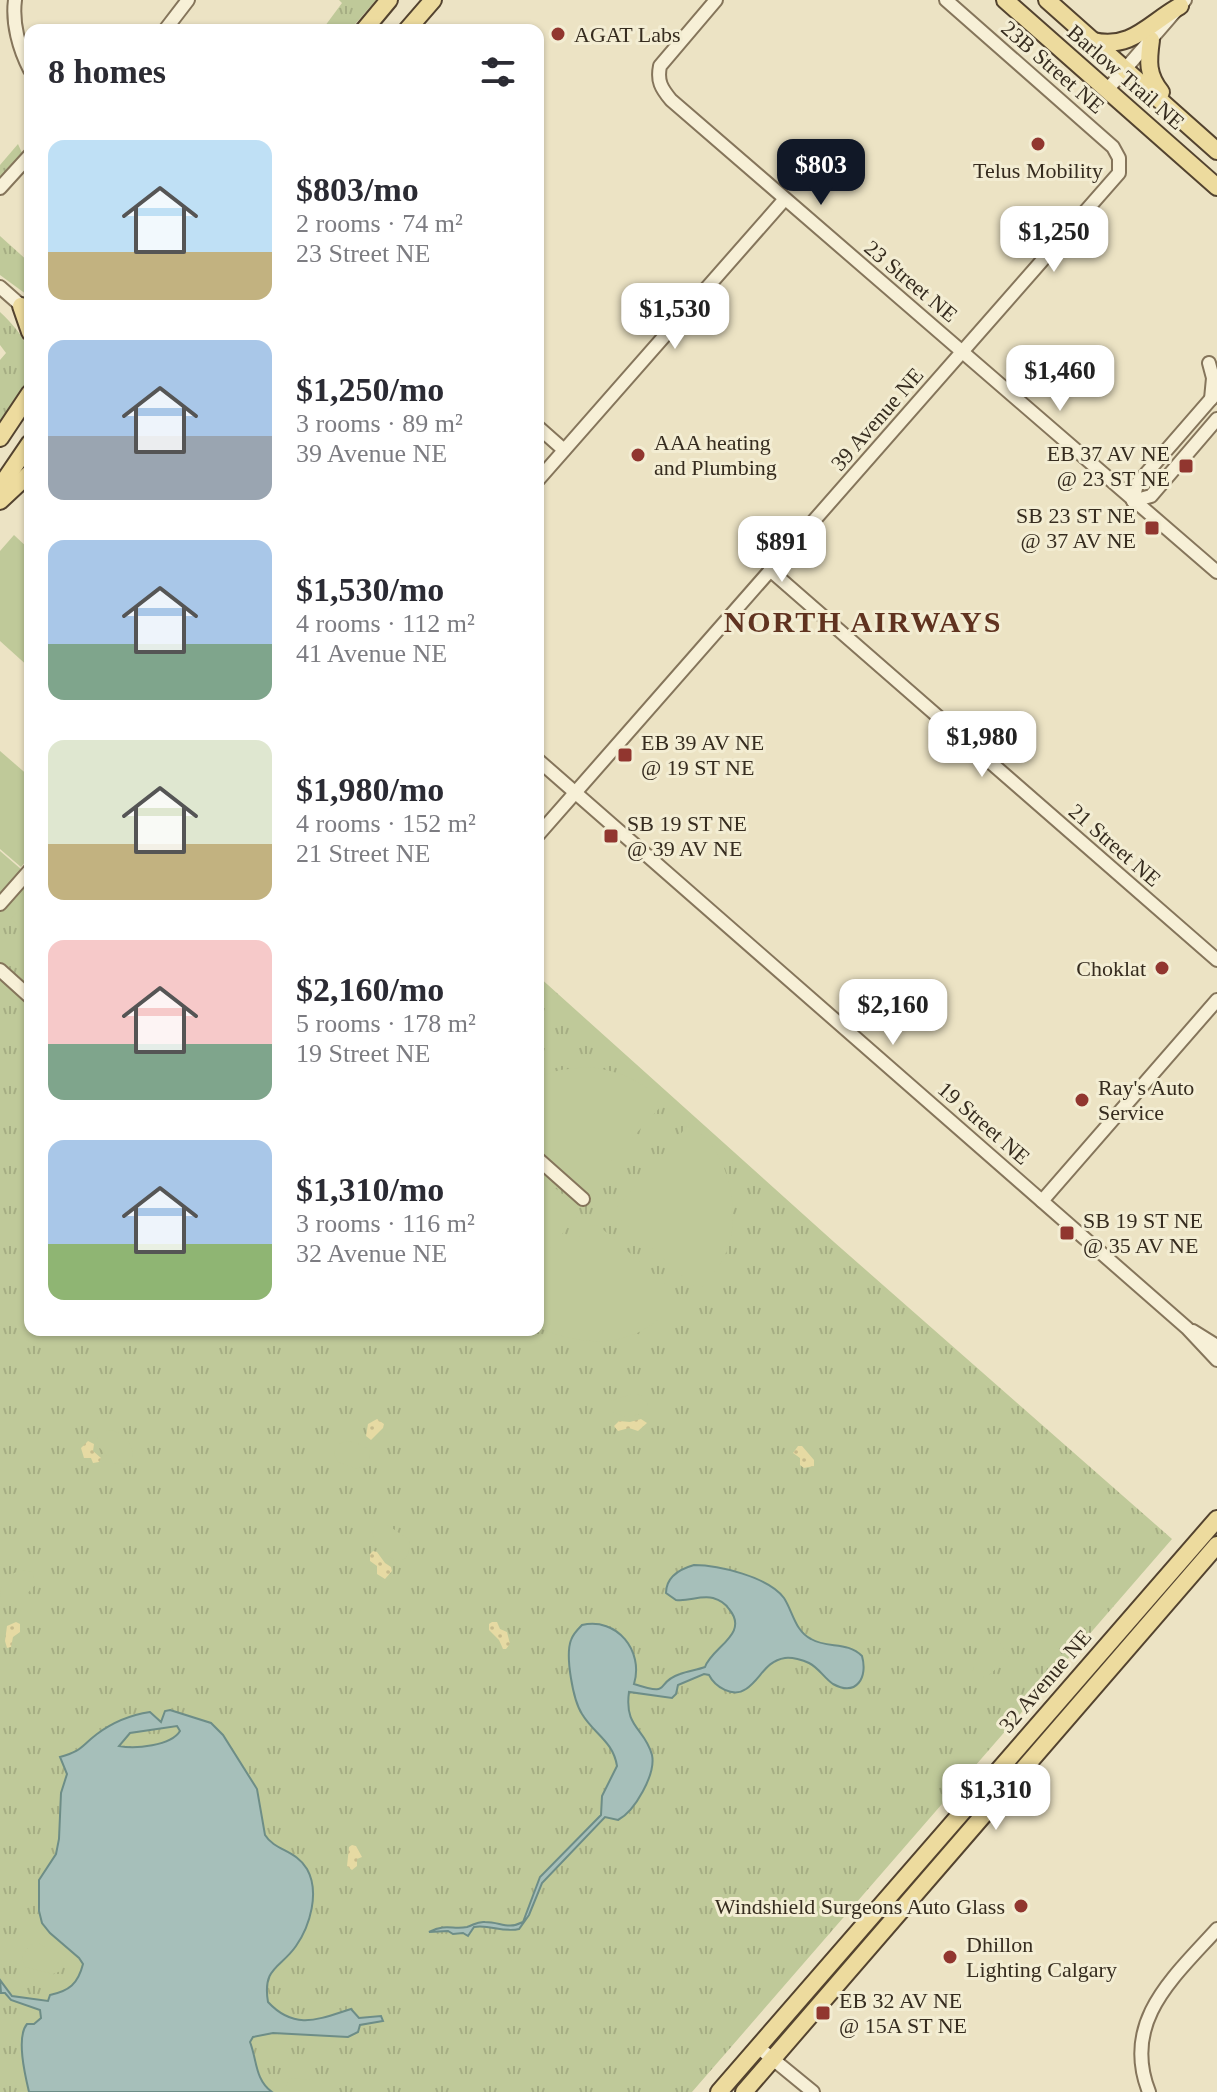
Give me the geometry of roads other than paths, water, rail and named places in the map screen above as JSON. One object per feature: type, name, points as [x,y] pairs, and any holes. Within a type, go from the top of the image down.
[{"type":"main road","points":[[369,24],[389,0]]},
{"type":"main road","points":[[412,24],[433,0]]},
{"type":"main road","name":"Barlow Trail NE","points":[[1005,0],[1217,185]]},
{"type":"main road","name":"Barlow Trail NE","points":[[1047,0],[1217,151]]},
{"type":"main road","points":[[1091,40],[1107,44],[1126,42],[1183,3]]},
{"type":"main road","points":[[1151,40],[1148,56],[1151,78],[1187,124]]},
{"type":"main road","points":[[0,438],[24,402]]},
{"type":"main road","points":[[0,450],[24,423]]},
{"type":"main road","points":[[0,490],[24,452]]},
{"type":"main road","points":[[0,490],[24,464]]},
{"type":"main road","points":[[0,501],[24,479]]},
{"type":"main road","name":"32 Avenue NE","points":[[719,2092],[1217,1519]]},
{"type":"main road","name":"32 Avenue NE","points":[[744,2092],[1217,1545]]},
{"type":"street","points":[[15,0],[18,37],[24,54]]},
{"type":"street","points":[[170,24],[188,0]]},
{"type":"street","name":"23 Street NE","points":[[716,0],[660,66],[657,78],[671,100],[1217,572]]},
{"type":"street","name":"23B Street NE","points":[[946,0],[1113,147],[1119,158],[1119,173]]},
{"type":"street","points":[[1107,90],[1183,3]]},
{"type":"street","points":[[0,188],[24,162]]},
{"type":"street","name":"39 Avenue NE","points":[[544,828],[1119,173]]},
{"type":"street","points":[[544,473],[784,200]]},
{"type":"street","points":[[0,287],[24,307]]},
{"type":"street","points":[[1197,441],[1215,401],[1209,363]]},
{"type":"street","points":[[1215,401],[1137,484],[1133,501],[1151,496],[1217,419]]},
{"type":"street","points":[[544,432],[564,450]]},
{"type":"street","name":"21 Street NE","points":[[770,570],[1217,960]]},
{"type":"street","name":"19 Street NE","points":[[544,765],[1187,1328],[1217,1360]]},
{"type":"street","points":[[0,904],[24,877]]},
{"type":"street","points":[[0,970],[24,992]]},
{"type":"street","points":[[1042,1201],[1217,1000]]},
{"type":"street","points":[[544,1164],[583,1199]]},
{"type":"street","name":"19 Street NE","points":[[1187,1328],[1217,1346]]},
{"type":"street","points":[[1149,2092],[1142,2072],[1141,2041],[1146,2019],[1160,1994],[1217,1929]]},
{"type":"street","points":[[758,2047],[813,2092]]},
{"type":"water","points":[[694,1565],[716,1567],[755,1578],[777,1591],[806,1636],[817,1642],[850,1648],[862,1656],[863,1671],[859,1683],[848,1688],[841,1687],[809,1663],[788,1658],[768,1666],[741,1691],[725,1690],[704,1674],[678,1685],[672,1698],[629,1692],[632,1721],[652,1755],[651,1772],[631,1809],[618,1820],[605,1817],[542,1883],[529,1915],[519,1929],[474,1927],[468,1936],[448,1931],[429,1932],[440,1928],[467,1927],[480,1922],[508,1926],[523,1922],[540,1877],[601,1815],[602,1796],[617,1766],[612,1750],[582,1714],[573,1689],[569,1647],[582,1625],[606,1626],[625,1639],[635,1660],[634,1684],[654,1689],[659,1689],[680,1674],[705,1667],[728,1640],[735,1626],[734,1618],[722,1602],[708,1597],[676,1600],[666,1593],[668,1582],[675,1574]]},
{"type":"water","points":[[165,1711],[211,1723],[223,1735],[257,1789],[265,1835],[302,1863],[311,1878],[313,1898],[309,1919],[296,1946],[270,1975],[268,2002],[288,2017],[298,2020],[318,2019],[351,2009],[359,2018],[381,2016],[383,2021],[360,2025],[358,2032],[348,2037],[273,2033],[253,2037],[250,2042],[259,2076],[272,2092],[29,2092],[22,2038],[27,2024],[34,2024],[41,2018],[40,2010],[11,2000],[1,1993],[0,1980],[12,1996],[48,2001],[50,1995],[72,1986],[83,1964],[50,1933],[42,1923],[39,1911],[39,1880],[56,1854],[59,1839],[61,1793],[67,1774],[60,1757],[77,1751],[103,1730],[122,1720],[150,1712],[161,1722]],"holes":[[[177,1726],[180,1731],[161,1743],[143,1747],[119,1746],[130,1733]]]},
{"type":"place","name":"AGAT Labs","points":[[558,34]]},
{"type":"place","name":"Telus Mobility","points":[[1038,144]]},
{"type":"place","name":"AAA heating and Plumbing","points":[[638,455]]},
{"type":"place","name":"EB 37 AV NE @ 23 ST NE","points":[[1186,466]]},
{"type":"place","name":"SB 23 ST NE @ 37 AV NE","points":[[1152,528]]},
{"type":"place","name":"EB 39 AV NE @ 19 ST NE","points":[[625,755]]},
{"type":"place","name":"SB 19 ST NE @ 39 AV NE","points":[[611,836]]},
{"type":"place","name":"Choklat","points":[[1162,968]]},
{"type":"place","name":"Ray's Auto Service","points":[[1082,1100]]},
{"type":"place","name":"SB 19 ST NE @ 35 AV NE","points":[[1067,1233]]},
{"type":"place","name":"Windshield Surgeons Auto Glass","points":[[1021,1906]]},
{"type":"place","name":"Dhillon Lighting Calgary","points":[[950,1957]]},
{"type":"place","name":"EB 32 AV NE @ 15A ST NE","points":[[823,2013]]},
{"type":"district","name":"NORTH AIRWAYS","points":[[863,621]]}]
